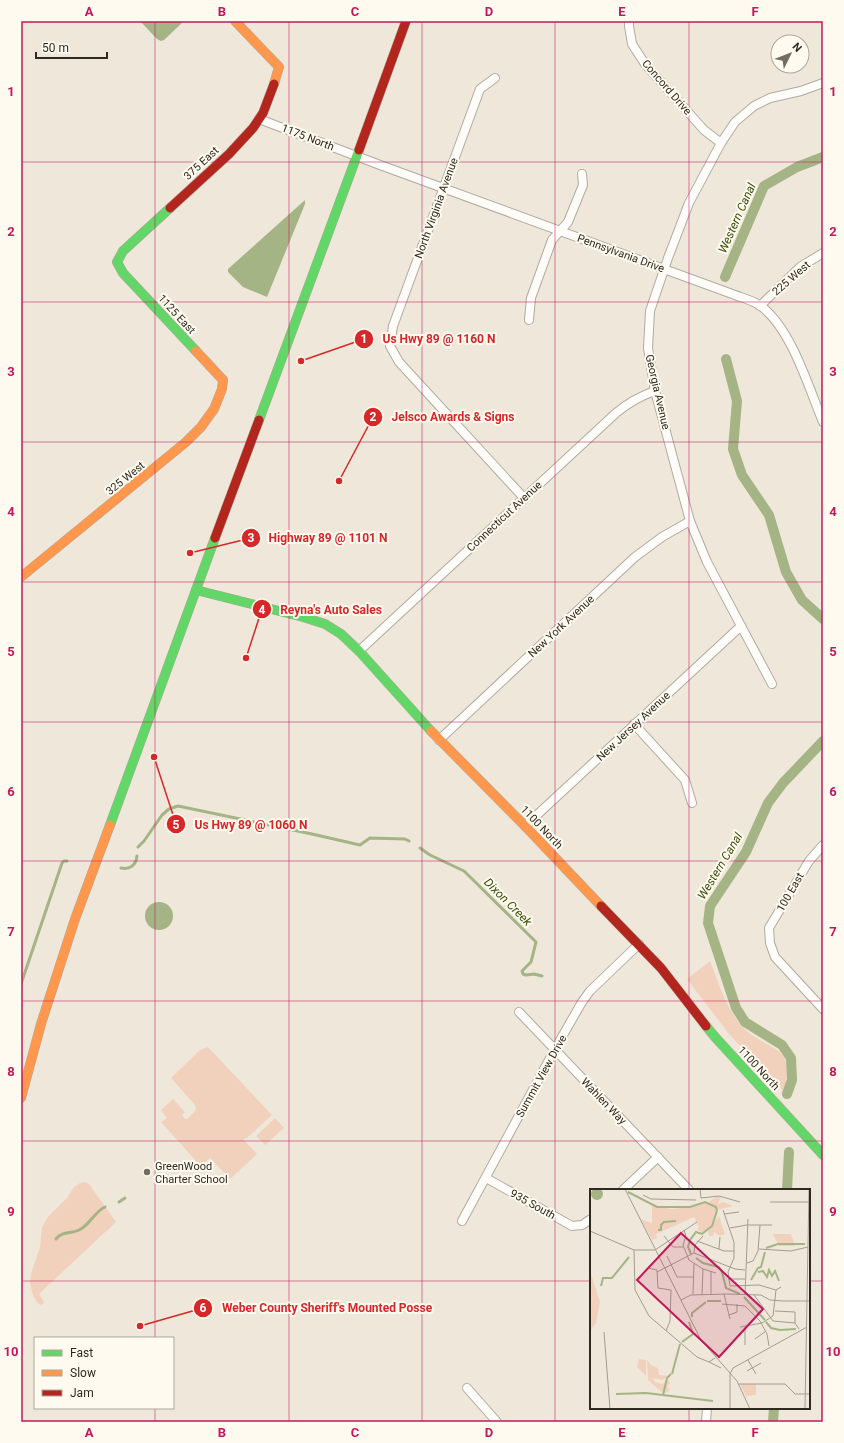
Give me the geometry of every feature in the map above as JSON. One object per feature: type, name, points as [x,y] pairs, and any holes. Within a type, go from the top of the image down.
[{"type":"street","name":"375 East","points":[[117,262],[123,251],[229,154],[245,137],[259,119],[272,94],[279,67],[235,21]]},
{"type":"street","points":[[21,1098],[41,1024],[63,955],[406,21]]},
{"type":"street","name":"Concord Drive","points":[[629,21],[632,44],[645,64],[704,130],[721,143]]},
{"type":"street","name":"North Virginia Avenue","points":[[495,78],[480,89],[393,326],[390,346],[399,362],[524,498]]},
{"type":"street","name":"Georgia Avenue","points":[[772,684],[708,562],[690,521],[656,391],[648,348],[650,311],[664,268],[689,203],[721,143],[735,122],[754,106],[770,98],[801,91],[823,83]]},
{"type":"street","name":"1175 North","points":[[259,119],[356,156]]},
{"type":"street","name":"Pennsylvania Drive","points":[[356,156],[664,268],[760,306],[782,329],[795,354],[823,422]]},
{"type":"street","points":[[530,320],[531,298],[552,240],[568,222],[583,185],[582,174]]},
{"type":"street","name":"225 West","points":[[760,306],[800,267],[823,253]]},
{"type":"street","name":"1125 East","points":[[117,262],[123,273],[223,380]]},
{"type":"street","name":"325 West","points":[[21,577],[120,498],[191,438],[202,426],[213,410],[221,394],[223,380]]},
{"type":"street","name":"Connecticut Avenue","points":[[359,651],[626,404],[640,396],[656,391]]},
{"type":"street","name":"New York Avenue","points":[[439,740],[635,557],[662,537],[690,521]]},
{"type":"street","name":"1100 North","points":[[196,590],[303,617],[324,624],[341,634],[359,651],[439,740],[525,826],[639,944],[661,968],[715,1037],[822,1151]]},
{"type":"street","name":"New Jersey Avenue","points":[[525,826],[741,626]]},
{"type":"street","points":[[634,724],[685,780],[692,803]]},
{"type":"street","name":"100 East","points":[[822,847],[809,860],[769,928],[770,943],[775,958],[823,1009]]},
{"type":"street","name":"Summit View Drive","points":[[462,1222],[582,1002],[590,991],[639,944]]},
{"type":"street","name":"Wahlen Way","points":[[519,1012],[687,1189]]},
{"type":"street","points":[[624,1189],[658,1157]]},
{"type":"street","name":"935 South","points":[[486,1178],[572,1226],[582,1226],[590,1221]]},
{"type":"street","points":[[467,1388],[496,1422]]},
{"type":"street","points":[[706,1422],[707,1409]]},
{"type":"shaded area","points":[[140,21],[184,21],[164,40],[161,41],[157,39]]},
{"type":"shaded area","points":[[305,200],[305,204],[267,297],[243,287],[228,272],[228,269]]},
{"type":"shaded area","points":[[159,902],[169,906],[173,916],[169,926],[159,930],[149,926],[145,916],[149,906]]},
{"type":"shaded area","points":[[710,961],[725,999],[741,1025],[757,1039],[782,1054],[786,1060],[787,1069],[785,1093],[729,1034],[687,979]]},
{"type":"shaded area","points":[[208,1047],[272,1115],[247,1138],[243,1139],[257,1154],[230,1179],[210,1158],[203,1164],[197,1162],[161,1122],[167,1118],[161,1110],[173,1099],[185,1112],[173,1123],[182,1115],[185,1119],[187,1119],[196,1110],[195,1105],[171,1078],[200,1050]]},
{"type":"shaded area","points":[[275,1118],[284,1128],[265,1145],[256,1136]]},
{"type":"shaded area","points":[[85,1182],[89,1184],[116,1222],[39,1294],[44,1302],[40,1305],[33,1295],[30,1283],[31,1274],[40,1247],[42,1227],[48,1217],[67,1198],[74,1187]]},
{"type":"waterway","name":"Western Canal","points":[[725,277],[764,186],[797,167],[823,157]]},
{"type":"waterway","name":"Western Canal","points":[[726,359],[737,401],[733,449],[742,475],[769,515],[786,572],[802,600],[823,619]]},
{"type":"waterway","name":"Western Canal","points":[[787,1094],[792,1080],[791,1058],[782,1045],[745,1022],[736,1008],[708,923],[710,906],[746,852],[768,803],[783,783],[823,741]]},
{"type":"waterway","name":"Dixon Creek","points":[[138,847],[162,815],[169,809],[178,806],[360,845],[370,838],[405,839],[409,841]]},
{"type":"waterway","name":"Dixon Creek","points":[[420,848],[430,855],[464,871],[536,942],[531,962],[522,971],[523,974],[526,975],[534,974],[542,976]]},
{"type":"waterway","name":"Dixon Creek","points":[[121,868],[132,866],[137,856]]},
{"type":"waterway","name":"Dixon Creek","points":[[21,984],[62,863],[67,861]]},
{"type":"waterway","name":"Western Canal","points":[[787,1189],[789,1152]]},
{"type":"waterway","points":[[119,1202],[125,1198]]},
{"type":"waterway","points":[[56,1239],[58,1236],[83,1228],[101,1209],[105,1207]]},
{"type":"waterway","name":"Western Canal","points":[[773,1422],[774,1409]]},
{"type":"traffic: fast","points":[[259,420],[359,150]]},
{"type":"traffic: fast","points":[[170,208],[123,251],[117,262],[123,273],[196,351]]},
{"type":"traffic: fast","points":[[110,825],[215,538]]},
{"type":"traffic: fast","points":[[196,590],[325,624],[341,634],[359,651],[431,731]]},
{"type":"traffic: fast","points":[[706,1026],[823,1155]]},
{"type":"traffic: slow","points":[[235,21],[279,67],[274,84]]},
{"type":"traffic: slow","points":[[21,577],[186,442],[201,427],[214,409],[222,389],[223,380],[196,351]]},
{"type":"traffic: slow","points":[[431,731],[525,826],[601,906]]},
{"type":"traffic: slow","points":[[21,1098],[41,1024],[75,919],[110,825]]},
{"type":"traffic: jam","points":[[359,150],[406,21]]},
{"type":"traffic: jam","points":[[170,208],[229,154],[253,128],[263,113],[274,84]]},
{"type":"traffic: jam","points":[[215,538],[259,420]]},
{"type":"traffic: jam","points":[[601,906],[661,968],[706,1026]]},
{"type":"place","name":"Us Hwy 89 @ 1160 N","points":[[301,361]]},
{"type":"place","name":"Jelsco Awards & Signs","points":[[339,481]]},
{"type":"place","name":"Highway 89 @ 1101 N","points":[[190,553]]},
{"type":"place","name":"Reyna's Auto Sales","points":[[246,658]]},
{"type":"place","name":"Us Hwy 89 @ 1060 N","points":[[154,757]]},
{"type":"place","name":"GreenWood Charter School","points":[[147,1172]]},
{"type":"place","name":"Weber County Sheriff's Mounted Posse","points":[[140,1326]]}]
